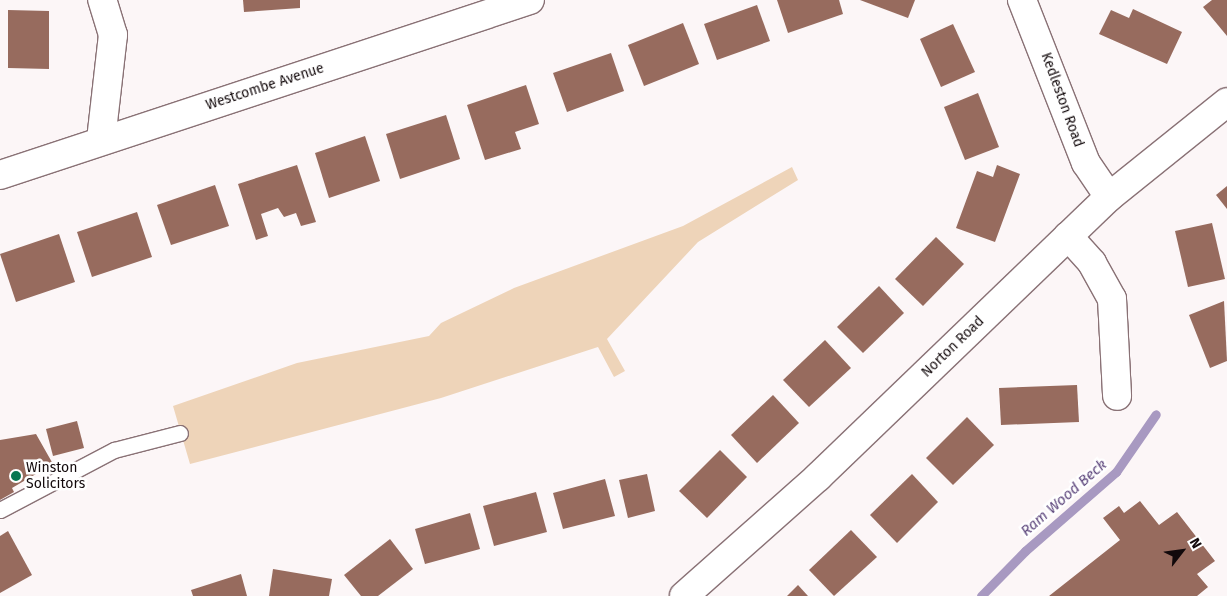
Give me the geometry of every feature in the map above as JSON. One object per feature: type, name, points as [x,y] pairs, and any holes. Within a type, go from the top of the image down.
[{"type":"street","points":[[101,140],[114,35],[102,0]]},
{"type":"street","name":"Westcombe Avenue","points":[[0,175],[101,140],[530,0]]},
{"type":"street","name":"Kedleston Road","points":[[1022,0],[1082,155],[1109,197]]},
{"type":"street","name":"Norton Road","points":[[689,595],[1109,197],[1227,102]]},
{"type":"street","points":[[1068,236],[1092,262],[1112,300],[1117,396]]},
{"type":"lane","points":[[0,510],[114,450],[180,433]]},
{"type":"shaded area","points":[[792,167],[798,180],[698,242],[607,339],[625,371],[614,377],[598,347],[441,398],[190,464],[173,406],[297,363],[429,336],[441,323],[514,288],[683,226]]},
{"type":"building","points":[[243,0],[300,0],[300,8],[244,12]]},
{"type":"building","points":[[777,0],[839,0],[843,14],[788,33]]},
{"type":"building","points":[[860,0],[915,0],[908,18]]},
{"type":"building","points":[[1212,0],[1227,0],[1227,36],[1203,7]]},
{"type":"building","points":[[757,5],[770,41],[717,60],[704,24]]},
{"type":"building","points":[[1133,9],[1182,32],[1167,64],[1099,34],[1111,10],[1129,18]]},
{"type":"building","points":[[8,10],[49,11],[49,69],[8,68]]},
{"type":"building","points":[[683,23],[699,64],[644,86],[628,45]]},
{"type":"building","points":[[953,24],[975,72],[941,87],[920,39]]},
{"type":"building","points":[[611,53],[624,91],[567,112],[553,73]]},
{"type":"building","points":[[526,85],[539,124],[515,132],[521,149],[485,160],[467,105]]},
{"type":"building","points":[[978,93],[999,147],[965,160],[944,107]]},
{"type":"building","points":[[446,115],[460,159],[400,179],[386,134]]},
{"type":"building","points":[[365,136],[380,181],[329,198],[315,153]]},
{"type":"building","points":[[297,165],[316,222],[301,226],[296,213],[284,217],[278,208],[261,214],[268,236],[256,240],[238,184]]},
{"type":"building","points":[[997,165],[1020,174],[995,242],[956,228],[977,171],[993,177]]},
{"type":"building","points":[[215,185],[229,226],[171,245],[157,205]]},
{"type":"building","points":[[1227,186],[1227,209],[1216,195]]},
{"type":"building","points":[[137,212],[152,257],[92,277],[77,232]]},
{"type":"building","points":[[1212,223],[1225,279],[1188,287],[1175,231]]},
{"type":"building","points":[[59,234],[75,282],[16,302],[0,254]]},
{"type":"building","points":[[936,237],[964,264],[923,306],[895,279]]},
{"type":"building","points":[[879,286],[904,313],[863,353],[837,327]]},
{"type":"building","points":[[1224,301],[1227,361],[1210,368],[1189,315]]},
{"type":"building","points":[[825,340],[851,368],[809,407],[783,380]]},
{"type":"building","points":[[1077,385],[1079,422],[1001,425],[999,388]]},
{"type":"building","points":[[773,395],[799,423],[757,463],[731,435]]},
{"type":"building","points":[[967,417],[994,445],[953,485],[926,458]]},
{"type":"building","points":[[77,421],[84,448],[53,456],[46,429]]},
{"type":"building","name":"Winston Solicitors","points":[[36,434],[53,464],[12,488],[14,492],[0,500],[0,440]]},
{"type":"building","points":[[720,450],[747,477],[707,518],[679,491]]},
{"type":"building","points":[[647,474],[655,511],[628,518],[619,480]]},
{"type":"building","points":[[912,474],[938,502],[897,543],[870,515]]},
{"type":"building","points":[[605,479],[615,516],[563,529],[553,493]]},
{"type":"building","points":[[536,492],[547,532],[494,546],[483,506]]},
{"type":"building","points":[[1140,501],[1159,525],[1177,512],[1215,561],[1197,574],[1208,587],[1197,596],[1049,596],[1120,540],[1103,518],[1119,506],[1124,513]]},
{"type":"building","points":[[470,513],[480,549],[425,564],[415,529]]},
{"type":"building","points":[[851,530],[877,557],[834,596],[809,570]]},
{"type":"building","points":[[8,531],[32,575],[0,593],[0,536]]},
{"type":"building","points":[[390,539],[413,569],[378,596],[361,596],[344,575]]},
{"type":"building","points":[[273,569],[332,579],[329,596],[269,596]]},
{"type":"building","points":[[241,574],[247,596],[193,596],[191,590]]},
{"type":"building","points":[[798,585],[808,596],[787,596]]},
{"type":"waterway","name":"Ram Wood Beck","points":[[981,596],[1025,551],[1116,472],[1156,414]]},
{"type":"place","name":"Winston Solicitors","points":[[16,476]]}]
